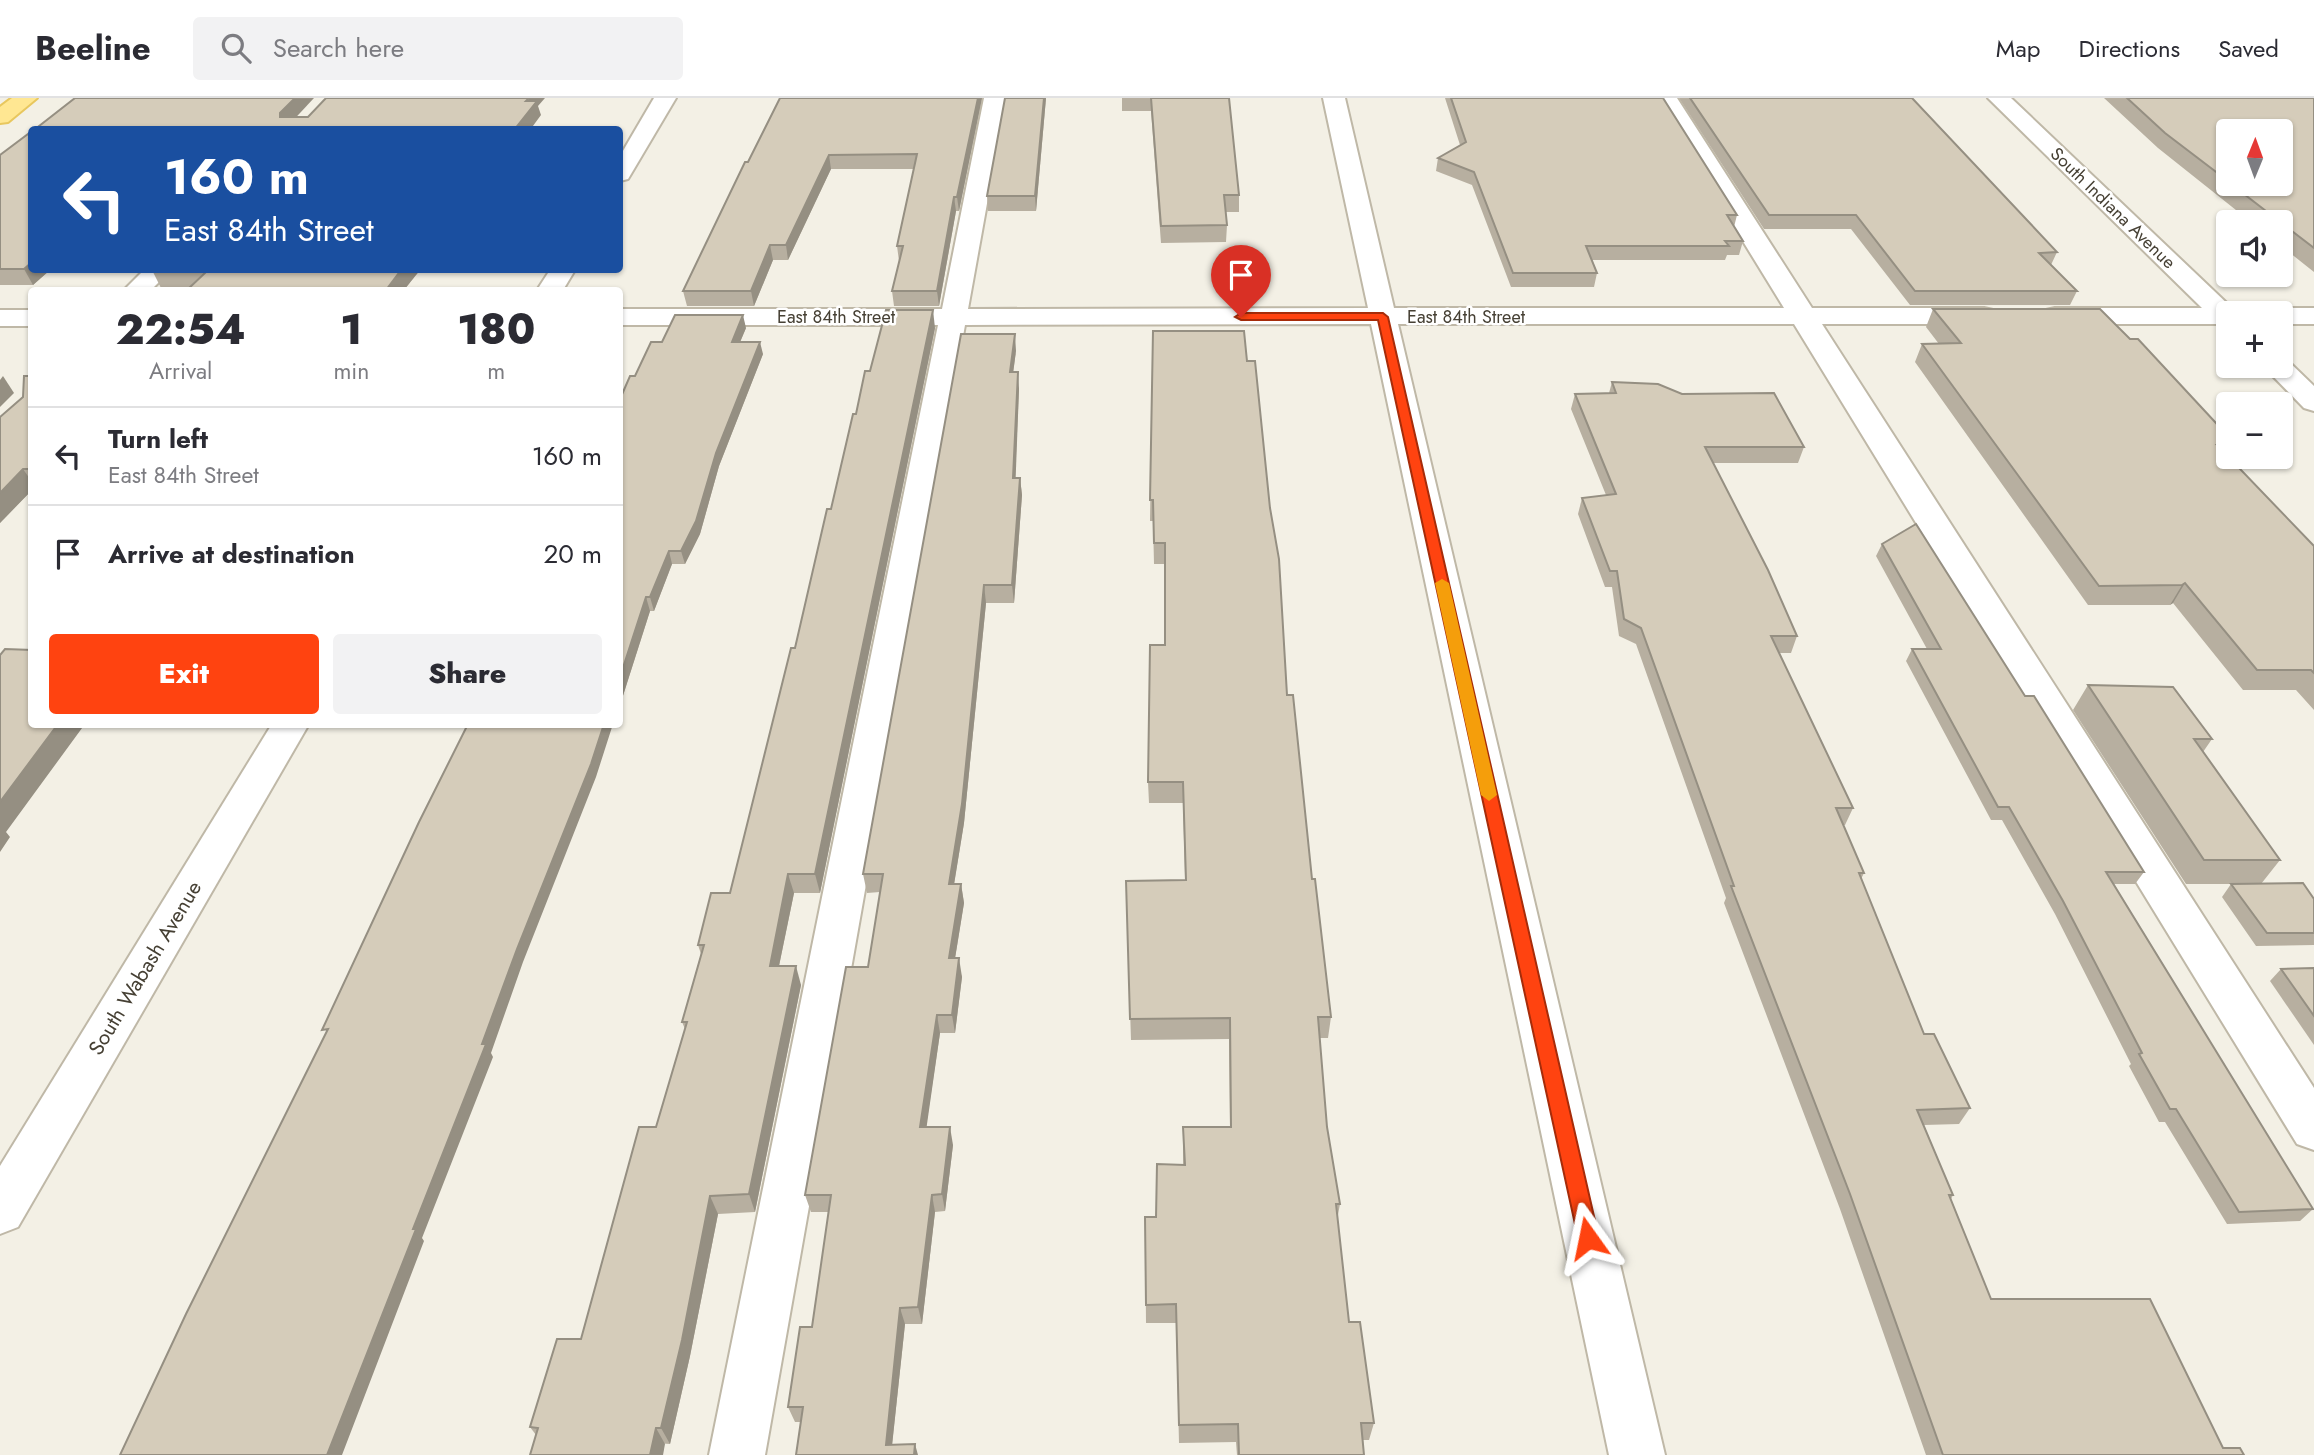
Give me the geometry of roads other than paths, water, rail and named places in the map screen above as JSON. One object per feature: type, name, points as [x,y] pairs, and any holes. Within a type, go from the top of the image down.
[{"type":"main road","points":[[0,117],[26,98]]},
{"type":"street","points":[[623,169],[665,98]]},
{"type":"street","points":[[737,1455],[995,98]]},
{"type":"street","points":[[1334,98],[1637,1455]]},
{"type":"street","points":[[1666,98],[2314,1129]]},
{"type":"street","name":"South Indiana Avenue","points":[[1998,98],[2216,306]]},
{"type":"street","points":[[140,287],[155,273]]},
{"type":"street","name":"East 84th Street","points":[[623,317],[2004,316]]},
{"type":"street","points":[[2031,316],[2216,317]]},
{"type":"street","points":[[2293,316],[2314,316]]},
{"type":"street","points":[[0,318],[28,318]]},
{"type":"street","points":[[2289,378],[2314,402]]},
{"type":"street","name":"South Wabash Avenue","points":[[0,1212],[289,728]]}]
